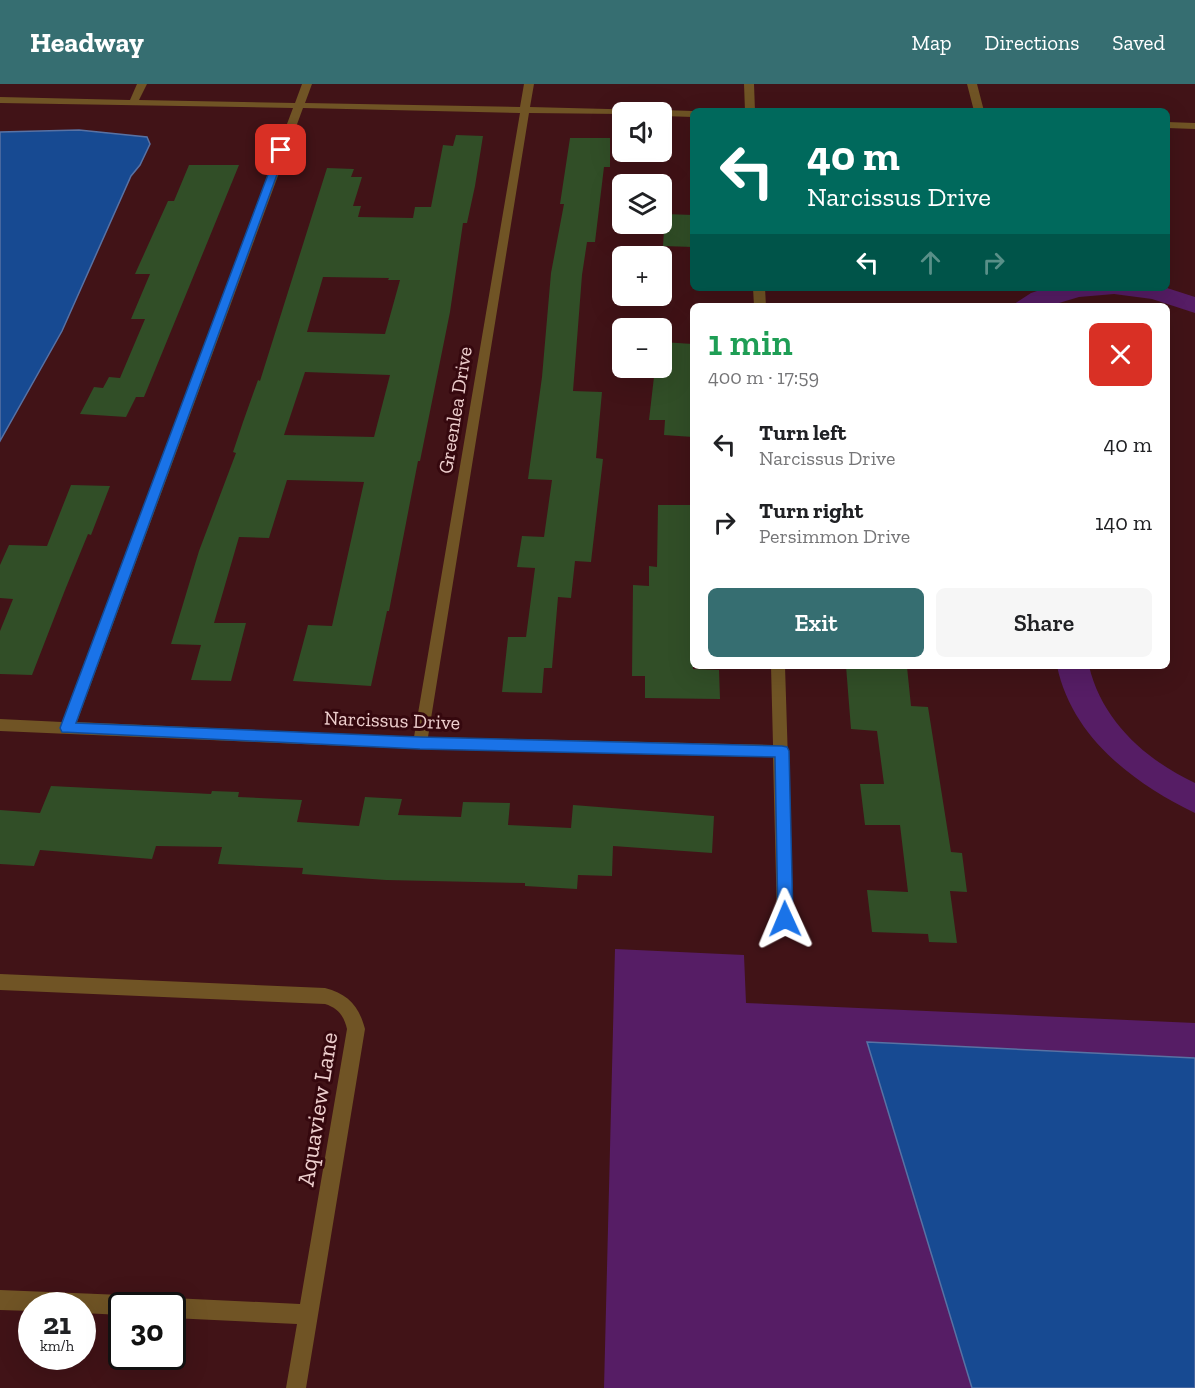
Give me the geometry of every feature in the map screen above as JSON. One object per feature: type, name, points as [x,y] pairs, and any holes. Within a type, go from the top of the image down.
[{"type":"street","points":[[133,103],[142,84]]},
{"type":"street","points":[[67,728],[307,84]]},
{"type":"street","name":"Greenlea Drive","points":[[420,743],[523,109],[529,84]]},
{"type":"street","points":[[749,84],[750,108]]},
{"type":"street","points":[[972,84],[978,108]]},
{"type":"street","points":[[0,100],[612,111]]},
{"type":"street","points":[[672,113],[690,114]]},
{"type":"street","points":[[1170,125],[1195,126]]},
{"type":"street","points":[[778,669],[785,919]]},
{"type":"street","name":"Narcissus Drive","points":[[0,725],[420,743],[782,751]]},
{"type":"street","name":"Aquaview Lane","points":[[0,982],[325,996],[339,999],[346,1005],[354,1017],[356,1029],[296,1388]]},
{"type":"street","points":[[0,1299],[108,1304]]},
{"type":"street","points":[[186,1309],[309,1314]]},
{"type":"shaded area","points":[[1170,289],[1195,297],[1195,313],[1170,303],[1114,294],[1079,297],[1059,303],[1016,303],[1037,291],[1170,291]]},
{"type":"shaded area","points":[[1058,669],[1090,669],[1104,704],[1128,736],[1160,763],[1195,783],[1195,813],[1149,787],[1108,755],[1076,715]]},
{"type":"shaded area","points":[[615,949],[744,955],[746,1003],[1195,1023],[1195,1058],[867,1042],[972,1388],[604,1388]]},
{"type":"water","points":[[79,130],[147,137],[150,144],[140,165],[131,176],[62,331],[0,441],[0,132]]},
{"type":"water","points":[[867,1042],[1195,1058],[1195,1388],[972,1388]]},
{"type":"building","points":[[456,135],[483,136],[467,223],[463,223],[450,312],[420,461],[418,461],[389,611],[387,611],[371,686],[293,681],[308,625],[332,626],[364,482],[287,480],[269,538],[239,537],[214,623],[246,623],[231,681],[191,680],[201,645],[171,644],[199,551],[236,453],[233,452],[258,380],[260,381],[327,168],[354,169],[351,177],[362,177],[353,206],[361,206],[358,217],[413,218],[415,207],[431,207],[443,145],[453,146]],"holes":[[[323,277],[400,280],[385,334],[307,332]],[[305,372],[390,375],[374,437],[284,435]]]},
{"type":"building","points":[[570,138],[610,138],[610,167],[604,167],[595,242],[587,242],[582,275],[573,391],[602,392],[596,458],[603,459],[591,562],[575,561],[571,598],[558,597],[552,668],[544,668],[542,693],[502,692],[508,637],[526,637],[535,568],[517,567],[522,536],[544,537],[552,480],[528,479],[542,377],[551,273],[564,204],[560,204]]},
{"type":"building","points":[[189,165],[239,165],[144,397],[136,397],[126,417],[80,414],[94,387],[103,388],[109,377],[120,378],[145,319],[131,319],[150,274],[135,274],[168,201],[174,201]]},
{"type":"building","points":[[672,214],[690,215],[690,247],[663,246],[664,234],[672,234]]},
{"type":"building","points":[[672,343],[690,344],[690,437],[664,435],[665,420],[649,420],[654,378],[672,378]]},
{"type":"building","points":[[71,485],[110,486],[91,535],[88,534],[32,675],[0,674],[0,631],[13,599],[0,598],[0,565],[9,545],[47,546]]},
{"type":"building","points":[[658,505],[690,505],[690,669],[719,670],[720,699],[645,698],[645,676],[632,676],[633,585],[649,586],[649,566],[657,567]]},
{"type":"building","points":[[846,669],[907,669],[911,706],[928,707],[951,852],[962,853],[967,892],[950,891],[957,943],[929,942],[928,934],[872,932],[867,890],[908,892],[900,825],[865,825],[860,784],[884,784],[877,731],[851,729]]},
{"type":"building","points":[[51,786],[211,794],[212,791],[239,792],[238,797],[302,800],[297,822],[359,826],[365,797],[402,799],[398,815],[461,817],[463,802],[510,803],[508,825],[571,828],[573,805],[714,816],[712,853],[613,846],[612,876],[578,875],[577,889],[525,886],[525,883],[386,880],[302,874],[303,868],[218,864],[222,847],[156,846],[152,859],[40,850],[34,866],[0,864],[0,810],[40,813]]},
{"type":"route","points":[[281,150],[67,728],[420,743],[782,751],[785,919]]}]
